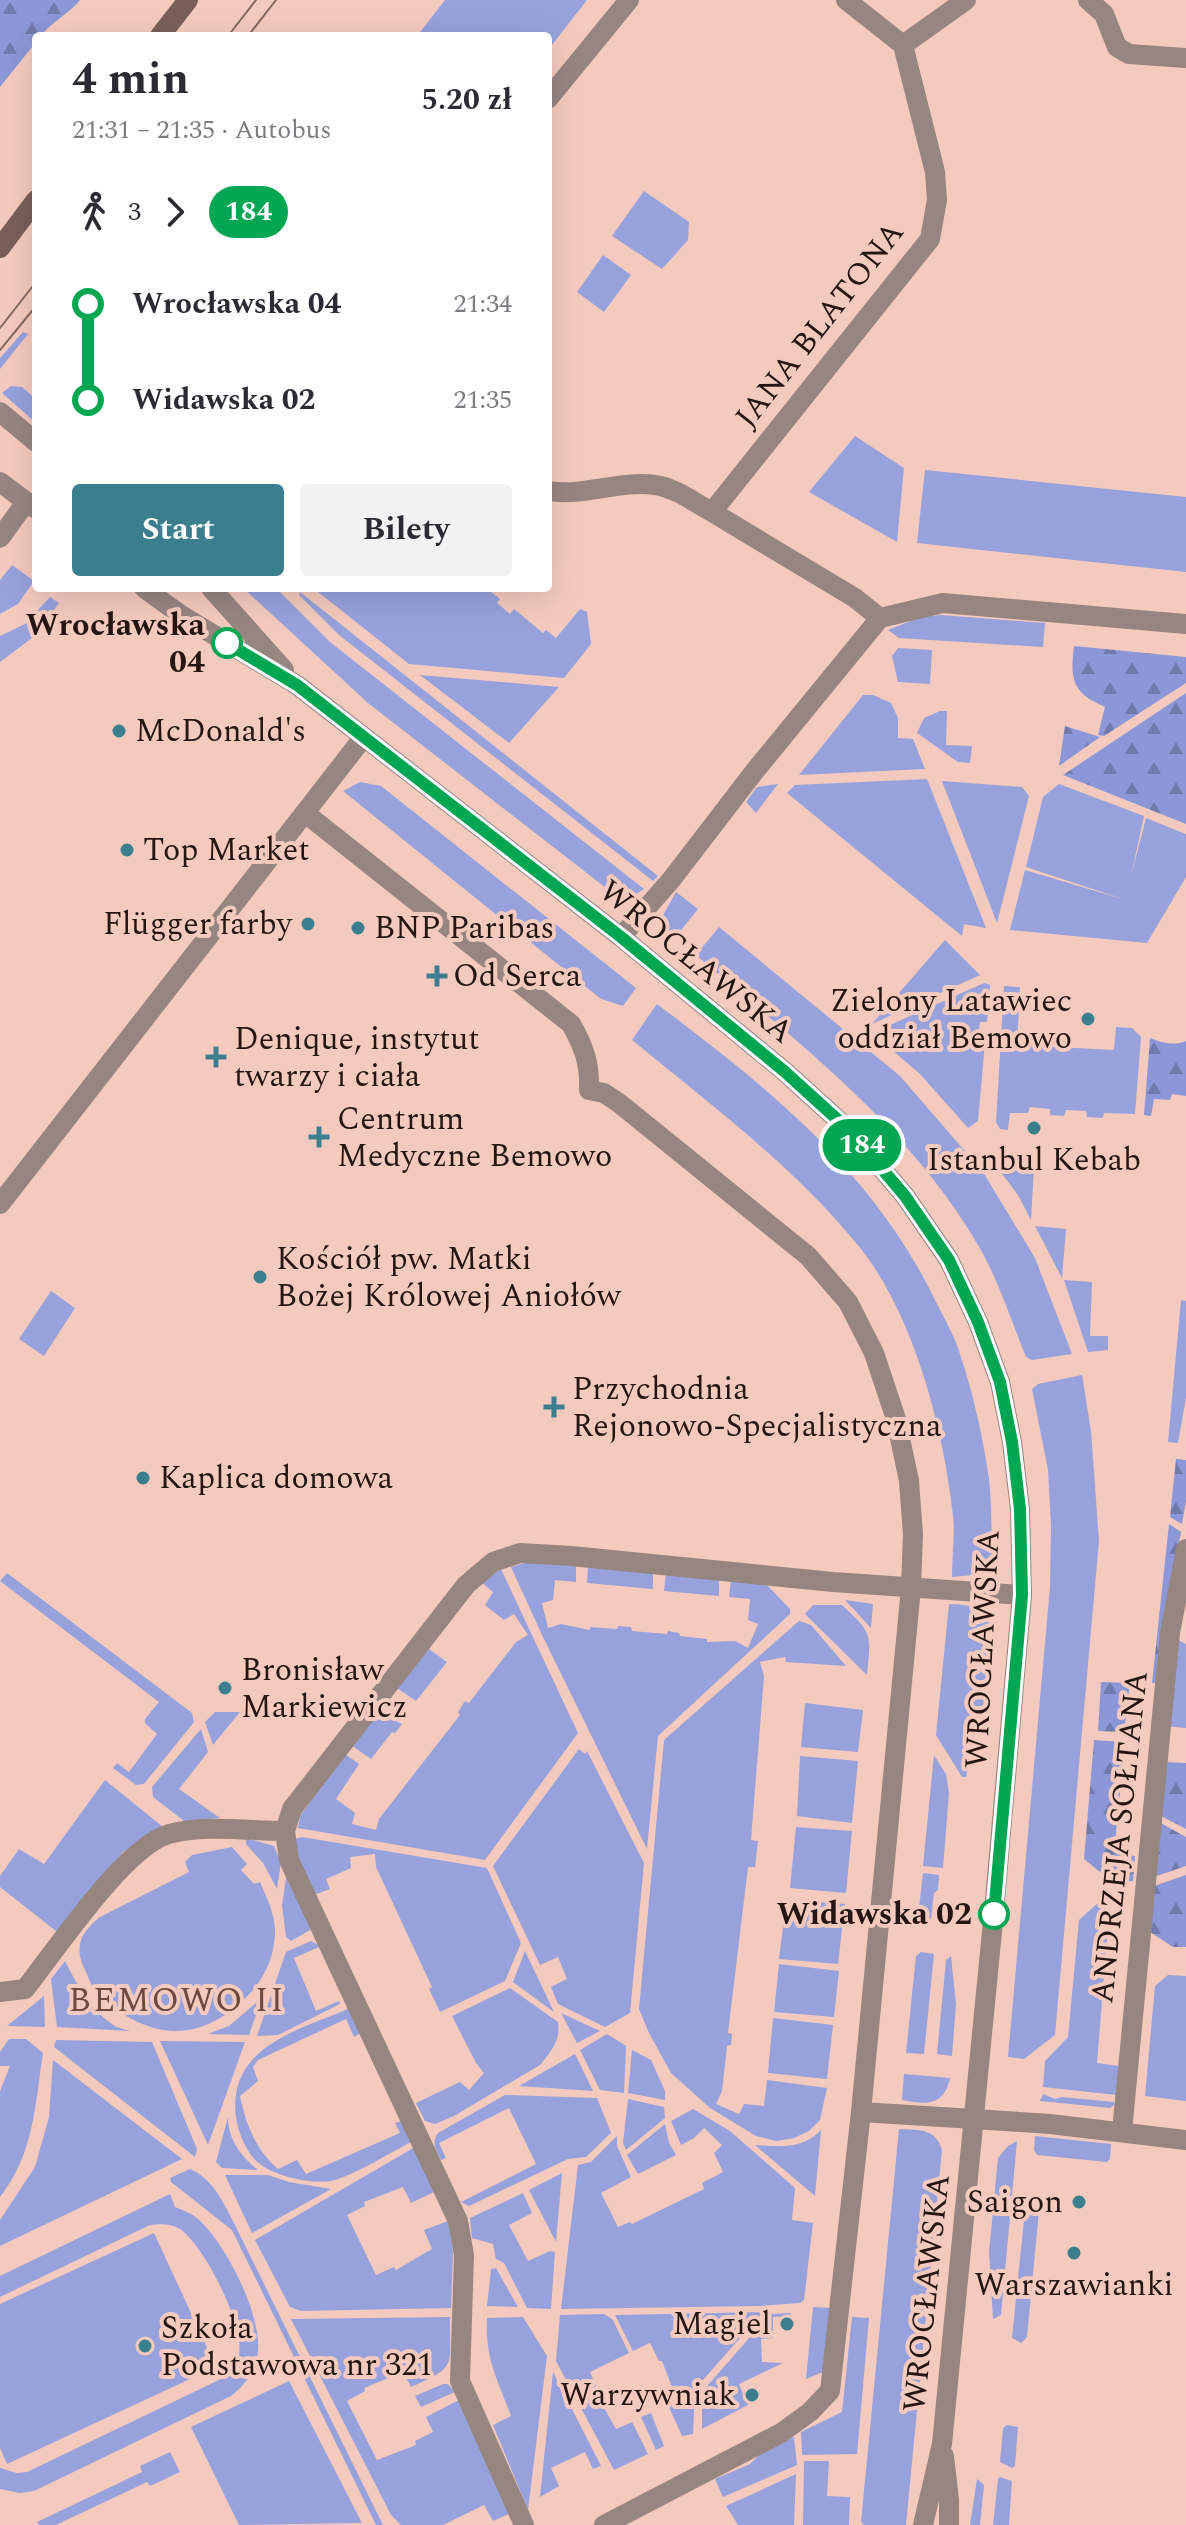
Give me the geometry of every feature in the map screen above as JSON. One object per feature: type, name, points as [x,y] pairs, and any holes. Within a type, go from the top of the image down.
[{"type":"main road","points":[[163,32],[188,0]]},
{"type":"main road","points":[[0,248],[32,205]]},
{"type":"street","points":[[552,94],[629,0]]},
{"type":"street","points":[[846,0],[903,45],[966,0]]},
{"type":"street","points":[[1088,0],[1104,14],[1117,47],[1129,54],[1186,58]]},
{"type":"street","name":"JANA BLATONA","points":[[712,512],[930,239],[937,200],[935,172],[903,45]]},
{"type":"street","points":[[0,412],[32,439]]},
{"type":"street","points":[[0,482],[32,502]]},
{"type":"street","points":[[552,491],[574,494],[628,485],[658,485],[712,512],[855,598],[880,618]]},
{"type":"street","points":[[0,538],[32,504]]},
{"type":"street","name":"WROCŁAWSKA","points":[[149,592],[181,615],[297,685],[621,937],[784,1071],[849,1130],[905,1196],[949,1260],[978,1322],[1000,1382],[1012,1442],[1020,1509],[1022,1595],[942,2444],[923,2525]]},
{"type":"street","name":"WROCŁAWSKA","points":[[215,592],[297,685]]},
{"type":"street","points":[[621,937],[671,880],[754,772],[880,618],[943,603],[1186,624]]},
{"type":"street","points":[[0,1204],[363,738]]},
{"type":"street","points":[[305,813],[571,1024],[589,1062],[589,1090],[604,1093],[619,1103],[793,1242],[833,1282],[848,1302],[874,1353],[896,1419],[909,1481],[913,1534],[911,1588],[861,2112],[830,2391],[810,2412],[781,2433],[604,2525]]},
{"type":"street","name":"ANDRZEJA SOŁTANA","points":[[1122,2131],[1170,1633],[1186,1549]]},
{"type":"street","points":[[524,2525],[460,2381],[464,2255],[458,2221],[289,1860],[285,1831],[292,1809],[466,1585],[493,1562],[520,1553],[1022,1595]]},
{"type":"street","points":[[0,1992],[25,1989],[122,1866],[154,1841],[186,1830],[285,1831]]},
{"type":"street","points":[[861,2112],[1028,2122],[1186,2140]]},
{"type":"street","name":"WROCŁAWSKA","points":[[942,2444],[949,2525]]},
{"type":"shaded area","points":[[445,0],[587,0],[552,45],[552,32],[420,32]]},
{"type":"shaded area","points":[[644,191],[689,222],[688,240],[662,269],[612,236]]},
{"type":"shaded area","points":[[603,255],[631,275],[604,312],[577,292]]},
{"type":"shaded area","points":[[23,332],[28,334],[0,369],[0,358]]},
{"type":"shaded area","points":[[11,386],[22,387],[32,396],[32,419],[2,393]]},
{"type":"shaded area","points":[[855,436],[904,468],[897,542],[809,492]]},
{"type":"shaded area","points":[[925,470],[1186,497],[1186,572],[917,543]]},
{"type":"shaded area","points":[[12,565],[32,580],[18,604],[0,614],[0,580]]},
{"type":"shaded area","points":[[247,592],[280,592],[330,642],[644,889],[630,898],[615,895],[368,703]]},
{"type":"shaded area","points":[[300,592],[658,876],[653,881],[339,635],[299,595]]},
{"type":"shaded area","points":[[318,592],[491,592],[500,599],[497,603],[510,614],[514,609],[543,633],[546,630],[556,638],[580,609],[587,612],[591,644],[564,678],[409,664]]},
{"type":"shaded area","points":[[50,597],[59,603],[36,635],[0,662],[0,636],[25,624]]},
{"type":"shaded area","points":[[941,615],[1045,623],[1043,647],[899,638],[888,630],[921,617]]},
{"type":"shaded area","points":[[898,648],[932,650],[930,684],[898,682],[892,656]]},
{"type":"shaded area","points":[[420,675],[559,687],[509,743]]},
{"type":"shaded area","points":[[863,695],[873,695],[891,703],[898,718],[898,738],[913,739],[925,769],[799,775]]},
{"type":"shaded area","points":[[947,711],[946,745],[972,746],[970,763],[958,762],[917,733],[924,718]]},
{"type":"shaded area","points":[[927,779],[986,928],[964,924],[962,936],[787,793],[795,785]]},
{"type":"shaded area","points":[[942,781],[1022,787],[1029,796],[997,923]]},
{"type":"shaded area","points":[[360,782],[381,786],[636,988],[623,1006],[601,999],[343,791]]},
{"type":"shaded area","points":[[778,784],[756,813],[746,802],[757,787]]},
{"type":"shaded area","points":[[1059,784],[1144,816],[1131,876],[1146,818],[1186,834],[1186,877],[1147,943],[1010,930],[1025,870],[1126,900],[1026,867],[1043,797]]},
{"type":"shaded area","points":[[676,892],[698,909],[674,939],[663,930],[661,919]]},
{"type":"shaded area","points":[[719,927],[900,1076],[983,1172],[1035,1258],[1072,1354],[1032,1360],[1026,1357],[978,1245],[919,1162],[849,1088],[696,955]]},
{"type":"shaded area","points":[[945,940],[980,975],[872,1024]]},
{"type":"shaded area","points":[[984,983],[990,985],[987,1022],[980,1022],[978,1042],[985,1043],[978,1121],[968,1128],[920,1074],[872,1033]]},
{"type":"shaded area","points":[[1004,986],[1020,987],[1017,1045],[1114,1050],[1116,1027],[1132,1028],[1141,1037],[1135,1114],[1104,1113],[1103,1118],[1087,1117],[1086,1111],[1066,1110],[1064,1116],[1050,1115],[1050,1109],[1030,1107],[1028,1113],[1010,1113],[1008,1130],[1000,1129],[996,1122]]},
{"type":"shaded area","points":[[657,1004],[740,1068],[816,1136],[883,1213],[912,1257],[955,1341],[977,1415],[991,1500],[993,1564],[984,1574],[952,1577],[953,1516],[933,1410],[910,1337],[877,1271],[806,1188],[721,1112],[632,1040]]},
{"type":"shaded area","points":[[996,1166],[1034,1168],[1031,1220],[1018,1195]]},
{"type":"shaded area","points":[[1035,1226],[1066,1229],[1062,1278]]},
{"type":"shaded area","points":[[1064,1280],[1092,1282],[1090,1336],[1108,1336],[1108,1350],[1088,1352]]},
{"type":"shaded area","points":[[51,1291],[75,1308],[44,1356],[19,1339]]},
{"type":"shaded area","points":[[1181,1300],[1186,1301],[1186,1398],[1178,1443],[1168,1442]]},
{"type":"shaded area","points":[[1082,1375],[1091,1431],[1099,1541],[1055,2035],[1024,2059],[1008,2057],[1050,1587],[1051,1526],[1048,1470],[1032,1389],[1038,1384]]},
{"type":"shaded area","points":[[535,1560],[576,1564],[576,1582],[555,1580],[553,1600],[542,1603],[548,1628],[561,1624],[590,1630],[590,1627],[631,1627],[632,1631],[667,1634],[668,1631],[680,1636],[707,1639],[707,1642],[735,1641],[748,1648],[758,1624],[748,1620],[750,1599],[729,1597],[731,1579],[765,1583],[790,1609],[790,1614],[658,1736],[647,1849],[511,1567]]},
{"type":"shaded area","points":[[588,1565],[649,1571],[653,1575],[653,1589],[587,1583]]},
{"type":"shaded area","points":[[501,1569],[578,1733],[485,1860],[298,1828],[300,1816],[345,1754],[359,1764],[336,1799],[355,1813],[352,1824],[376,1830],[379,1819],[460,1715],[458,1712],[465,1701],[469,1703],[516,1642],[528,1635],[514,1614],[504,1620],[485,1605],[493,1592],[482,1583]]},
{"type":"shaded area","points":[[7,1573],[192,1713],[194,1722],[144,1784],[136,1785],[113,1768],[117,1763],[129,1772],[157,1734],[145,1723],[145,1719],[159,1702],[0,1581]]},
{"type":"shaded area","points":[[666,1573],[713,1576],[719,1581],[719,1596],[664,1591]]},
{"type":"shaded area","points":[[845,1600],[873,1604],[871,1628]]},
{"type":"shaded area","points":[[949,1604],[980,1610],[990,1627],[983,1710],[975,1730],[966,1777],[962,1777],[936,1735]]},
{"type":"shaded area","points":[[813,1605],[842,1605],[860,1622],[869,1642],[867,1675],[805,1614]]},
{"type":"shaded area","points":[[799,1621],[811,1625],[846,1666],[786,1662],[785,1657],[760,1662],[764,1676],[751,1840],[758,1841],[755,1867],[748,1867],[728,2033],[732,2034],[731,2045],[727,2046],[722,2091],[716,2104],[739,2114],[744,2104],[764,2106],[767,2080],[827,2088],[820,2120],[809,2131],[776,2141],[756,2136],[710,2108],[671,2073],[639,2009],[664,1740]]},
{"type":"shaded area","points":[[1176,1639],[1186,1644],[1186,1728],[1166,1726]]},
{"type":"shaded area","points":[[429,1649],[447,1662],[416,1701],[397,1688]]},
{"type":"shaded area","points":[[805,1703],[863,1710],[858,1752],[801,1747]]},
{"type":"shaded area","points":[[215,1712],[240,1712],[213,1745],[205,1722]]},
{"type":"shaded area","points":[[379,1712],[402,1724],[371,1759],[351,1745]]},
{"type":"shaded area","points":[[201,1729],[208,1752],[179,1789],[220,1818],[184,1821],[153,1797],[152,1787]]},
{"type":"shaded area","points":[[579,1749],[585,1754],[587,1751],[644,1863],[630,2013],[605,2027],[558,2004],[551,1987],[567,1979],[558,1957],[540,1965],[493,1866]]},
{"type":"shaded area","points":[[934,1755],[946,1774],[949,1793],[943,1868],[923,1866]]},
{"type":"shaded area","points":[[800,1756],[858,1761],[852,1823],[797,1816]]},
{"type":"shaded area","points":[[105,1780],[163,1827],[123,1852],[61,1935],[0,1887],[0,1876],[19,1849],[44,1864]]},
{"type":"shaded area","points":[[796,1827],[852,1831],[846,1893],[790,1888]]},
{"type":"shaded area","points":[[302,1837],[487,1868],[521,1943],[505,1981],[440,2012],[429,1989],[432,1987],[376,1867],[375,1854],[350,1857],[351,1868],[326,1879],[330,1889],[311,1896],[296,1857],[295,1839]]},
{"type":"shaded area","points":[[246,1838],[274,1846],[281,1863],[277,1889],[263,1863],[246,1844]]},
{"type":"shaded area","points":[[232,1847],[247,1864],[241,1870],[254,1884],[260,1882],[274,1921],[272,1954],[265,1973],[254,1989],[226,2014],[198,2028],[183,2031],[154,2028],[138,2022],[104,2000],[93,1988],[81,1960],[81,1940],[88,1928],[100,1917],[189,1872],[185,1862],[192,1855]]},
{"type":"shaded area","points":[[287,1872],[312,1929],[291,1941],[286,1937],[282,1905]]},
{"type":"shaded area","points":[[923,1873],[939,1875],[931,1921],[918,1917]]},
{"type":"shaded area","points":[[1111,1891],[1097,2063],[1119,2066],[1116,2095],[1043,2087],[1045,2061],[1068,2037],[1079,1920]]},
{"type":"shaded area","points":[[816,1902],[845,1904],[838,1964],[779,1959],[788,1912],[808,1912]]},
{"type":"shaded area","points":[[311,1941],[321,1946],[294,1958],[316,2011],[339,2001],[340,2004],[278,2035],[257,2036],[286,1952]]},
{"type":"shaded area","points":[[525,1951],[554,2012],[513,1982]]},
{"type":"shaded area","points":[[921,1952],[934,1954],[924,2054],[906,2053],[916,1956]]},
{"type":"shaded area","points":[[951,1956],[956,2004],[952,2056],[937,2054],[946,1960]]},
{"type":"shaded area","points":[[65,1961],[97,2011],[114,2025],[130,2031],[57,2027],[51,1979]]},
{"type":"shaded area","points":[[779,1964],[839,1971],[834,2017],[774,2012]]},
{"type":"shaded area","points":[[1168,1975],[1186,1976],[1186,2101],[1145,2096],[1155,1986]]},
{"type":"shaded area","points":[[510,1988],[558,2022],[557,2040],[551,2050],[540,2065],[454,2116],[435,2124],[425,2121],[416,2103],[460,2082],[469,2090],[484,2073],[452,2016]]},
{"type":"shaded area","points":[[44,1996],[45,2027],[7,2026]]},
{"type":"shaded area","points":[[262,1998],[249,2035],[208,2034],[229,2026]]},
{"type":"shaded area","points":[[350,2008],[361,2033],[354,2037],[346,2019],[258,2060],[253,2067],[258,2081],[240,2096],[253,2136],[278,2169],[297,2160],[306,2174],[400,2133],[395,2123],[402,2121],[413,2141],[360,2170],[330,2181],[310,2181],[276,2173],[257,2162],[239,2132],[235,2106],[239,2081],[253,2059],[274,2042]]},
{"type":"shaded area","points":[[561,2013],[600,2031],[577,2043]]},
{"type":"shaded area","points":[[773,2018],[833,2025],[827,2079],[768,2073]]},
{"type":"shaded area","points":[[607,2034],[626,2046],[624,2093],[600,2090],[580,2050]]},
{"type":"shaded area","points":[[9,2039],[26,2039],[43,2053],[26,2146],[20,2164],[0,2197],[0,2091],[10,2066],[0,2066],[0,2052]]},
{"type":"shaded area","points":[[56,2040],[152,2042],[197,2149],[195,2157],[54,2047]]},
{"type":"shaded area","points":[[160,2041],[245,2042],[208,2145]]},
{"type":"shaded area","points":[[632,2050],[651,2060],[665,2091],[665,2100],[628,2093]]},
{"type":"shaded area","points":[[575,2054],[593,2091],[519,2086]]},
{"type":"shaded area","points":[[53,2060],[182,2159],[0,2246],[0,2220],[35,2167],[49,2117]]},
{"type":"shaded area","points":[[904,2074],[950,2078],[939,2099],[919,2103],[902,2100]]},
{"type":"shaded area","points":[[1043,2094],[1055,2099],[1114,2102],[1114,2105],[1110,2108],[1040,2101]]},
{"type":"shaded area","points":[[505,2095],[597,2098],[611,2133],[586,2157],[568,2159],[469,2206],[461,2202],[536,2164],[509,2108],[439,2143],[446,2158],[441,2160],[435,2140],[438,2133]]},
{"type":"shaded area","points":[[628,2099],[664,2107],[665,2118],[626,2150],[623,2143]]},
{"type":"shaded area","points":[[693,2109],[730,2131],[795,2188],[792,2220],[813,2223],[804,2300],[800,2303],[760,2306],[561,2309],[578,2165],[591,2162],[617,2136],[617,2146],[631,2177],[601,2193],[618,2227],[632,2224],[704,2189],[702,2183],[723,2172],[714,2153],[722,2145],[704,2128],[681,2145],[671,2121]]},
{"type":"shaded area","points":[[228,2117],[230,2133],[237,2147],[258,2170],[222,2168],[216,2162]]},
{"type":"shaded area","points":[[665,2124],[669,2143],[676,2155],[638,2174],[627,2155]]},
{"type":"shaded area","points":[[899,2129],[931,2134],[942,2150],[906,2525],[864,2525],[861,2522]]},
{"type":"shaded area","points":[[821,2130],[815,2196],[755,2145],[799,2144]]},
{"type":"shaded area","points":[[1035,2136],[1111,2144],[1110,2159],[1107,2162],[1037,2155],[1034,2150]]},
{"type":"shaded area","points":[[1017,2141],[1001,2315],[993,2319],[989,2252],[998,2158]]},
{"type":"shaded area","points":[[415,2147],[436,2191],[411,2203],[403,2187],[364,2202],[365,2206],[347,2215],[376,2275],[394,2267],[396,2270],[432,2249],[424,2230],[448,2221],[453,2251],[451,2308],[301,2311],[290,2307],[255,2240]]},
{"type":"shaded area","points":[[190,2169],[210,2183],[227,2210],[383,2525],[376,2525],[232,2230],[171,2182],[170,2178]]},
{"type":"shaded area","points":[[562,2173],[556,2242],[529,2190]]},
{"type":"shaded area","points":[[225,2175],[268,2175],[331,2189],[252,2233]]},
{"type":"shaded area","points":[[523,2193],[532,2213],[509,2225],[528,2261],[550,2251],[555,2252],[551,2309],[527,2308],[504,2263],[496,2259],[493,2244],[472,2238],[470,2218]]},
{"type":"shaded area","points":[[170,2194],[175,2207],[194,2216],[208,2229],[239,2279],[254,2317],[257,2335],[257,2357],[250,2376],[231,2396],[34,2491],[20,2493],[0,2489],[0,2468],[17,2473],[27,2472],[221,2379],[236,2363],[239,2342],[236,2325],[221,2287],[190,2238],[172,2226],[150,2225],[0,2297],[0,2276]]},
{"type":"shaded area","points":[[1026,2200],[1039,2211],[1027,2337],[1021,2343],[1012,2338]]},
{"type":"shaded area","points":[[154,2233],[216,2367],[7,2464],[0,2448],[0,2304]]},
{"type":"shaded area","points":[[496,2268],[518,2307],[487,2306],[491,2269]]},
{"type":"shaded area","points":[[813,2307],[831,2308],[823,2372],[806,2379]]},
{"type":"shaded area","points":[[763,2312],[695,2389],[693,2434],[682,2436],[668,2405],[677,2400],[662,2361],[659,2361],[650,2343],[633,2351],[615,2315]]},
{"type":"shaded area","points":[[790,2313],[791,2316],[773,2317],[773,2338],[761,2339],[762,2362],[783,2363],[739,2384],[748,2405],[702,2429],[702,2392],[770,2314]]},
{"type":"shaded area","points":[[604,2314],[613,2320],[629,2353],[590,2372],[598,2391],[595,2392],[616,2429],[632,2422],[648,2454],[614,2470],[556,2361],[560,2315]]},
{"type":"shaded area","points":[[450,2317],[450,2356],[444,2369],[411,2387],[403,2372],[364,2388],[365,2391],[347,2401],[377,2460],[416,2445],[415,2441],[433,2432],[426,2417],[459,2400],[511,2513],[493,2521],[484,2505],[443,2525],[401,2525],[391,2515],[291,2319]]},
{"type":"shaded area","points":[[523,2317],[547,2356],[528,2510],[493,2425],[511,2416],[493,2368],[487,2333],[487,2318]]},
{"type":"shaded area","points":[[852,2317],[869,2318],[857,2454],[802,2455],[801,2432],[842,2412]]},
{"type":"shaded area","points":[[553,2372],[601,2466],[593,2469],[585,2452],[551,2468],[559,2486],[540,2497]]},
{"type":"shaded area","points":[[289,2381],[362,2523],[239,2525],[191,2427]]},
{"type":"shaded area","points":[[448,2384],[455,2392],[421,2407],[415,2396]]},
{"type":"shaded area","points":[[651,2413],[664,2446],[656,2450],[641,2417]]},
{"type":"shaded area","points":[[1007,2425],[1018,2427],[1015,2466],[1012,2468],[1000,2462],[1003,2428]]},
{"type":"shaded area","points":[[794,2437],[797,2465],[723,2497],[715,2479],[750,2464],[763,2451]]},
{"type":"shaded area","points":[[170,2452],[180,2472],[150,2486],[147,2482],[56,2525],[39,2525],[37,2522],[142,2472],[140,2466]]},
{"type":"shaded area","points":[[804,2461],[829,2461],[827,2496],[850,2497],[849,2525],[803,2525]]},
{"type":"shaded area","points":[[796,2474],[794,2525],[738,2525],[726,2506]]},
{"type":"shaded area","points":[[1000,2477],[1012,2481],[1009,2525],[993,2525]]},
{"type":"shaded area","points":[[977,2479],[984,2485],[980,2525],[970,2525]]},
{"type":"green space","points":[[0,0],[80,0],[45,32],[32,32],[32,47],[0,87]]},
{"type":"green space","points":[[1074,646],[1186,657],[1186,683],[1104,736],[1098,735],[1105,707],[1086,696],[1076,684],[1073,677]]},
{"type":"green space","points":[[1186,693],[1186,824],[1063,775]]},
{"type":"green space","points":[[1065,726],[1100,737],[1059,766]]},
{"type":"green space","points":[[1150,1038],[1168,1043],[1186,1041],[1186,1096],[1172,1094],[1170,1100],[1154,1099],[1151,1116],[1144,1115]]},
{"type":"green space","points":[[1176,1459],[1186,1460],[1186,1501],[1182,1524],[1170,1517]]},
{"type":"green space","points":[[1169,1524],[1181,1532],[1157,1683],[1152,1683]]},
{"type":"green space","points":[[1101,1682],[1130,1683],[1124,1732],[1098,1731]]},
{"type":"green space","points":[[1094,1740],[1125,1742],[1114,1853],[1135,1856],[1133,1881],[1111,1881],[1084,1859]]},
{"type":"green space","points":[[1164,1762],[1186,1763],[1186,1829],[1159,1815]]},
{"type":"green space","points":[[1157,1821],[1186,1837],[1186,1866],[1151,1878]]},
{"type":"green space","points":[[1186,1875],[1186,1947],[1173,1947],[1147,1930],[1151,1887]]},
{"type":"tram line","points":[[231,32],[256,0]]},
{"type":"tram line","points":[[251,32],[276,0]]},
{"type":"tram line","points":[[0,328],[32,287]]},
{"type":"tram line","points":[[0,350],[32,311]]},
{"type":"bus line","name":"184","points":[[227,643],[297,685],[621,937],[784,1071],[849,1130],[905,1196],[949,1260],[978,1322],[1000,1382],[1012,1442],[1020,1509],[1022,1595],[994,1914]]},
{"type":"place","name":"Wrocławska 04","points":[[227,643]]},
{"type":"place","name":"McDonald's","points":[[119,731]]},
{"type":"place","name":"Top Market","points":[[127,850]]},
{"type":"place","name":"Flügger farby","points":[[308,924]]},
{"type":"place","name":"BNP Paribas","points":[[358,928]]},
{"type":"place","name":"Od Serca","points":[[437,976]]},
{"type":"place","name":"Zielony Latawiec oddział Bemowo","points":[[1088,1019]]},
{"type":"place","name":"Denique, instytut twarzy i ciała","points":[[216,1057]]},
{"type":"place","name":"Istanbul Kebab","points":[[1034,1128]]},
{"type":"place","name":"Centrum Medyczne Bemowo","points":[[319,1137]]},
{"type":"place","name":"Kościół pw. Matki Bożej Królowej Aniołów","points":[[260,1277]]},
{"type":"place","name":"Przychodnia Rejonowo-Specjalistyczna","points":[[554,1407]]},
{"type":"place","name":"Kaplica domowa","points":[[143,1478]]},
{"type":"place","name":"Bronisław Markiewicz","points":[[225,1688]]},
{"type":"place","name":"Widawska 02","points":[[994,1914]]},
{"type":"place","name":"Saigon","points":[[1079,2202]]},
{"type":"place","name":"Warszawianki","points":[[1074,2253]]},
{"type":"place","name":"Magiel","points":[[787,2324]]},
{"type":"place","name":"Szkoła Podstawowa nr 321","points":[[145,2346]]},
{"type":"place","name":"Warzywniak","points":[[752,2395]]},
{"type":"district","name":"BEMOWO II","points":[[177,2001]]}]
